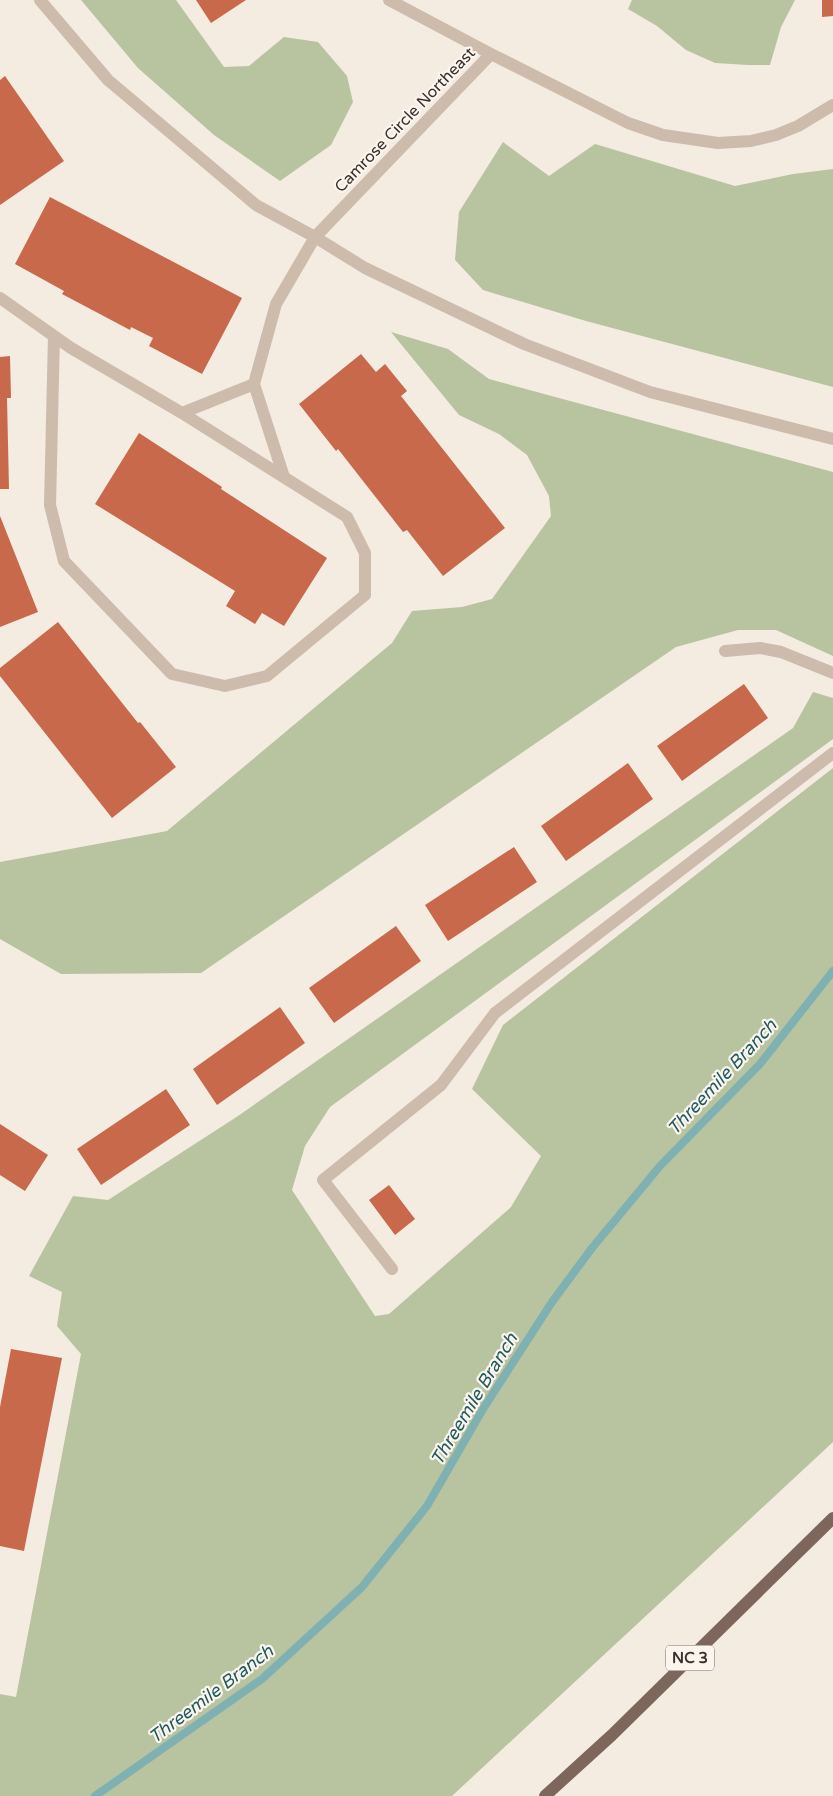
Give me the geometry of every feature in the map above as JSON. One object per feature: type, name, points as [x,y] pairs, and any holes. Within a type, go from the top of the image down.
[{"type":"main road","name":"NC 3","points":[[545,1796],[612,1735],[833,1518]]},
{"type":"street","points":[[40,0],[108,80],[256,206],[315,237],[365,268],[524,344],[650,392],[833,439]]},
{"type":"street","points":[[389,0],[491,54]]},
{"type":"street","name":"Camrose Circle Northeast","points":[[254,384],[276,304],[315,237],[491,54],[628,123],[663,136],[718,143],[751,141],[776,135],[798,126],[833,105]]},
{"type":"street","points":[[0,298],[54,336],[182,413],[347,517],[365,553],[365,595],[267,676],[225,686],[172,674],[64,561],[50,505],[54,336]]},
{"type":"street","points":[[182,413],[254,384],[284,477]]},
{"type":"street","points":[[725,651],[760,648],[781,652],[833,674]]},
{"type":"street","points":[[392,1269],[323,1180],[441,1085],[495,1012],[833,754]]},
{"type":"green space","points":[[81,0],[176,0],[224,67],[249,66],[284,37],[318,42],[347,76],[353,102],[331,145],[280,181],[214,135],[138,68]]},
{"type":"green space","points":[[632,0],[795,0],[781,27],[770,65],[748,65],[715,63],[686,50],[657,26],[628,9]]},
{"type":"green space","points":[[503,142],[549,176],[595,144],[735,186],[793,174],[833,169],[833,387],[586,321],[483,290],[455,260],[459,212]]},
{"type":"green space","points":[[391,332],[448,349],[489,379],[833,472],[833,656],[776,630],[738,630],[676,647],[201,973],[61,974],[0,939],[0,862],[167,831],[392,643],[412,611],[462,607],[492,599],[551,516],[549,496],[527,455],[499,434],[459,415]]},
{"type":"green space","points":[[813,692],[833,698],[833,739],[330,1107],[305,1146],[292,1190],[375,1316],[389,1314],[511,1207],[541,1156],[472,1089],[503,1025],[833,768],[833,1442],[452,1796],[0,1796],[0,1694],[16,1697],[81,1354],[57,1326],[62,1292],[29,1276],[73,1196],[108,1200],[238,1116],[793,728]]},
{"type":"building","points":[[196,0],[246,0],[211,23]]},
{"type":"building","points":[[822,0],[833,0],[833,16],[822,17]]},
{"type":"building","points":[[5,76],[64,161],[0,205],[0,80]]},
{"type":"building","points":[[50,197],[242,298],[202,374],[149,346],[153,338],[131,327],[130,330],[62,294],[64,291],[15,264]]},
{"type":"building","points":[[361,354],[376,372],[385,364],[407,391],[401,396],[505,528],[443,576],[407,530],[403,532],[338,449],[336,451],[299,404]]},
{"type":"building","points":[[10,356],[11,398],[7,398],[9,489],[0,489],[0,357]]},
{"type":"building","points":[[139,433],[327,558],[284,626],[262,613],[255,624],[226,606],[235,591],[95,504]]},
{"type":"building","points":[[0,516],[38,612],[0,627]]},
{"type":"building","points":[[58,622],[138,723],[140,722],[176,767],[112,818],[0,676],[0,668]]},
{"type":"building","points":[[744,684],[768,718],[682,781],[657,746]]},
{"type":"building","points":[[628,763],[653,799],[566,861],[541,826]]},
{"type":"building","points":[[514,847],[537,882],[448,941],[425,905]]},
{"type":"building","points":[[396,926],[421,961],[334,1023],[309,988]]},
{"type":"building","points":[[280,1007],[305,1043],[217,1105],[193,1069]]},
{"type":"building","points":[[166,1089],[190,1125],[101,1185],[77,1149]]},
{"type":"building","points":[[0,1124],[48,1155],[25,1191],[0,1175]]},
{"type":"building","points":[[389,1185],[415,1219],[395,1235],[369,1200]]},
{"type":"building","points":[[11,1349],[62,1358],[24,1551],[0,1546],[0,1407]]},
{"type":"waterway","name":"Threemile Branch","points":[[95,1796],[262,1679],[362,1587],[427,1506],[483,1409],[552,1302],[592,1248],[660,1166],[760,1064],[833,971]]}]
